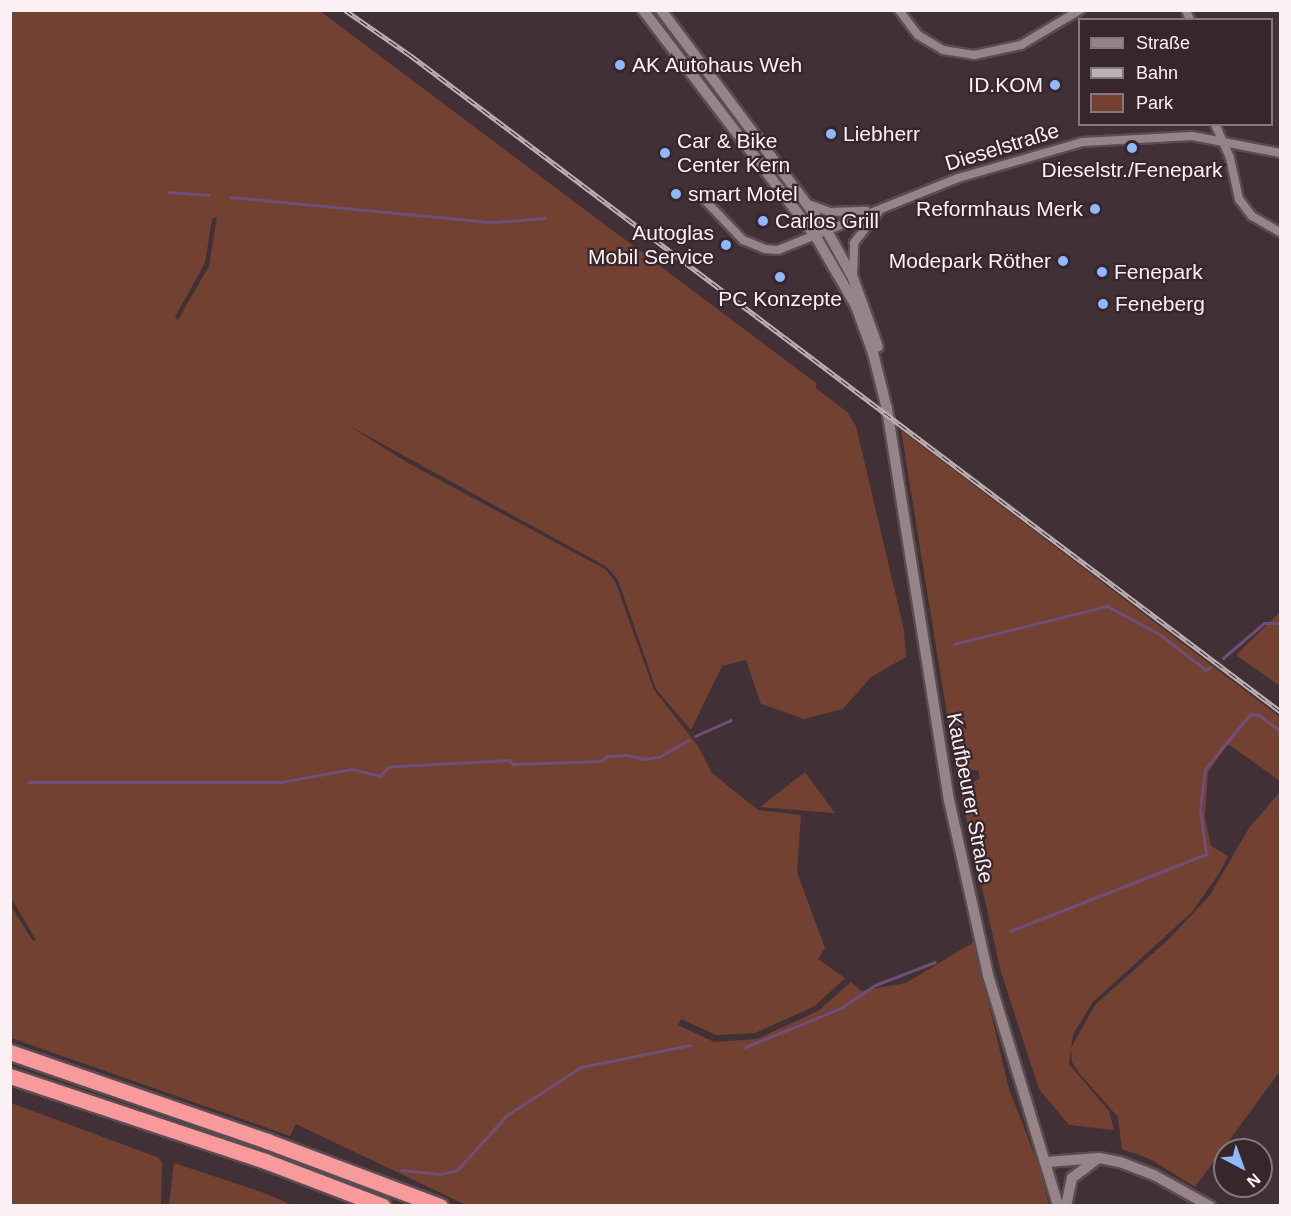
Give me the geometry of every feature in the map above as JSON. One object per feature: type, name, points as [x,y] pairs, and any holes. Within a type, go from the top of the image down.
[{"type":"highway","points":[[10,1052],[267,1141],[440,1206]]},
{"type":"highway","points":[[10,1076],[265,1161],[383,1206]]},
{"type":"main road","name":"Kaufbeurer Straße","points":[[643,10],[816,237],[856,306],[883,389]]},
{"type":"main road","name":"Kaufbeurer Straße","points":[[661,10],[827,231],[853,278],[880,355],[883,389],[947,790],[988,975],[1047,1162],[1058,1206]]},
{"type":"main road","points":[[1047,1162],[1100,1158],[1154,1174],[1210,1206]]},
{"type":"main road","points":[[1066,1206],[1072,1178],[1100,1158]]},
{"type":"street","points":[[899,10],[918,35],[943,50],[974,55],[1021,45],[1080,10]]},
{"type":"street","points":[[1216,126],[1234,186],[1246,209],[1281,232]]},
{"type":"street","name":"Dieselstraße","points":[[699,194],[726,225],[752,245],[778,250],[816,237],[958,178],[1083,142],[1192,136],[1281,153]]},
{"type":"street","name":"Dieselstraße","points":[[807,203],[837,213],[880,210]]},
{"type":"street","name":"Dieselstraße","points":[[853,278],[854,243],[880,210]]},
{"type":"green space","points":[[11,11],[320,11],[816,383],[816,388],[847,412],[856,426],[904,630],[906,657],[871,677],[843,709],[804,719],[761,704],[746,660],[722,666],[691,730],[656,689],[618,580],[607,567],[346,424],[408,463],[605,569],[615,581],[654,690],[698,746],[712,773],[758,810],[801,815],[797,872],[825,948],[818,959],[845,978],[815,1006],[755,1033],[716,1035],[681,1019],[678,1025],[714,1042],[757,1039],[818,1011],[851,982],[862,991],[906,983],[974,942],[1009,1089],[1039,1166],[1049,1205],[466,1205],[296,1124],[290,1136],[11,1038],[11,906],[33,941],[36,940],[11,898]],"holes":[[[217,217],[209,266],[178,320],[175,317],[205,263],[212,219]]]},
{"type":"green space","points":[[901,430],[1280,717],[1280,781],[1228,744],[1208,772],[1205,818],[1211,846],[1228,856],[1220,872],[1192,912],[1093,1002],[1073,1034],[1069,1064],[1109,1111],[1114,1130],[1069,1125],[1039,1089],[1001,972],[960,790],[980,778],[978,770],[956,770]]},
{"type":"green space","points":[[1280,612],[1280,686],[1236,655]]},
{"type":"green space","points":[[805,772],[835,813],[760,807]]},
{"type":"green space","points":[[1280,792],[1280,1071],[1231,1138],[1213,1138],[1213,1162],[1195,1187],[1150,1159],[1122,1149],[1118,1117],[1079,1073],[1072,1062],[1071,1048],[1095,1005],[1170,938],[1210,895],[1249,828]]},
{"type":"green space","points":[[11,1103],[157,1157],[162,1162],[161,1205],[11,1205]]},
{"type":"green space","points":[[174,1163],[264,1193],[292,1205],[169,1205]]},
{"type":"waterway","points":[[168,192],[209,195]]},
{"type":"waterway","points":[[231,197],[493,222],[545,218]]},
{"type":"waterway","points":[[954,644],[1107,606],[1159,634],[1206,670],[1210,667]]},
{"type":"waterway","points":[[1223,658],[1264,623],[1280,623]]},
{"type":"waterway","points":[[1010,931],[1206,854],[1200,809],[1205,769],[1250,714],[1259,715],[1280,731]]},
{"type":"waterway","points":[[695,736],[731,720]]},
{"type":"waterway","points":[[29,782],[281,782],[352,769],[380,776],[388,767],[399,766],[509,760],[513,764],[602,761],[607,756],[627,755],[644,759],[659,757],[689,740]]},
{"type":"waterway","points":[[745,1047],[841,1008],[875,985],[935,962]]},
{"type":"waterway","points":[[401,1170],[440,1174],[457,1170],[507,1115],[581,1067],[691,1045]]},
{"type":"railway","points":[[345,10],[410,55],[1280,711]]},
{"type":"place","name":"AK Autohaus Weh","points":[[620,65]]},
{"type":"place","name":"ID.KOM","points":[[1055,85]]},
{"type":"place","name":"Liebherr","points":[[831,134]]},
{"type":"place","name":"Dieselstr./Fenepark","points":[[1132,148]]},
{"type":"place","name":"Car & Bike Center Kern","points":[[665,153]]},
{"type":"place","name":"smart Motel","points":[[676,194]]},
{"type":"place","name":"Reformhaus Merk","points":[[1095,209]]},
{"type":"place","name":"Carlos Grill","points":[[763,221]]},
{"type":"place","name":"Autoglas Mobil Service","points":[[726,245]]},
{"type":"place","name":"Modepark Röther","points":[[1063,261]]},
{"type":"place","name":"Fenepark","points":[[1102,272]]},
{"type":"place","name":"PC Konzepte","points":[[780,277]]},
{"type":"place","name":"Feneberg","points":[[1103,304]]}]
